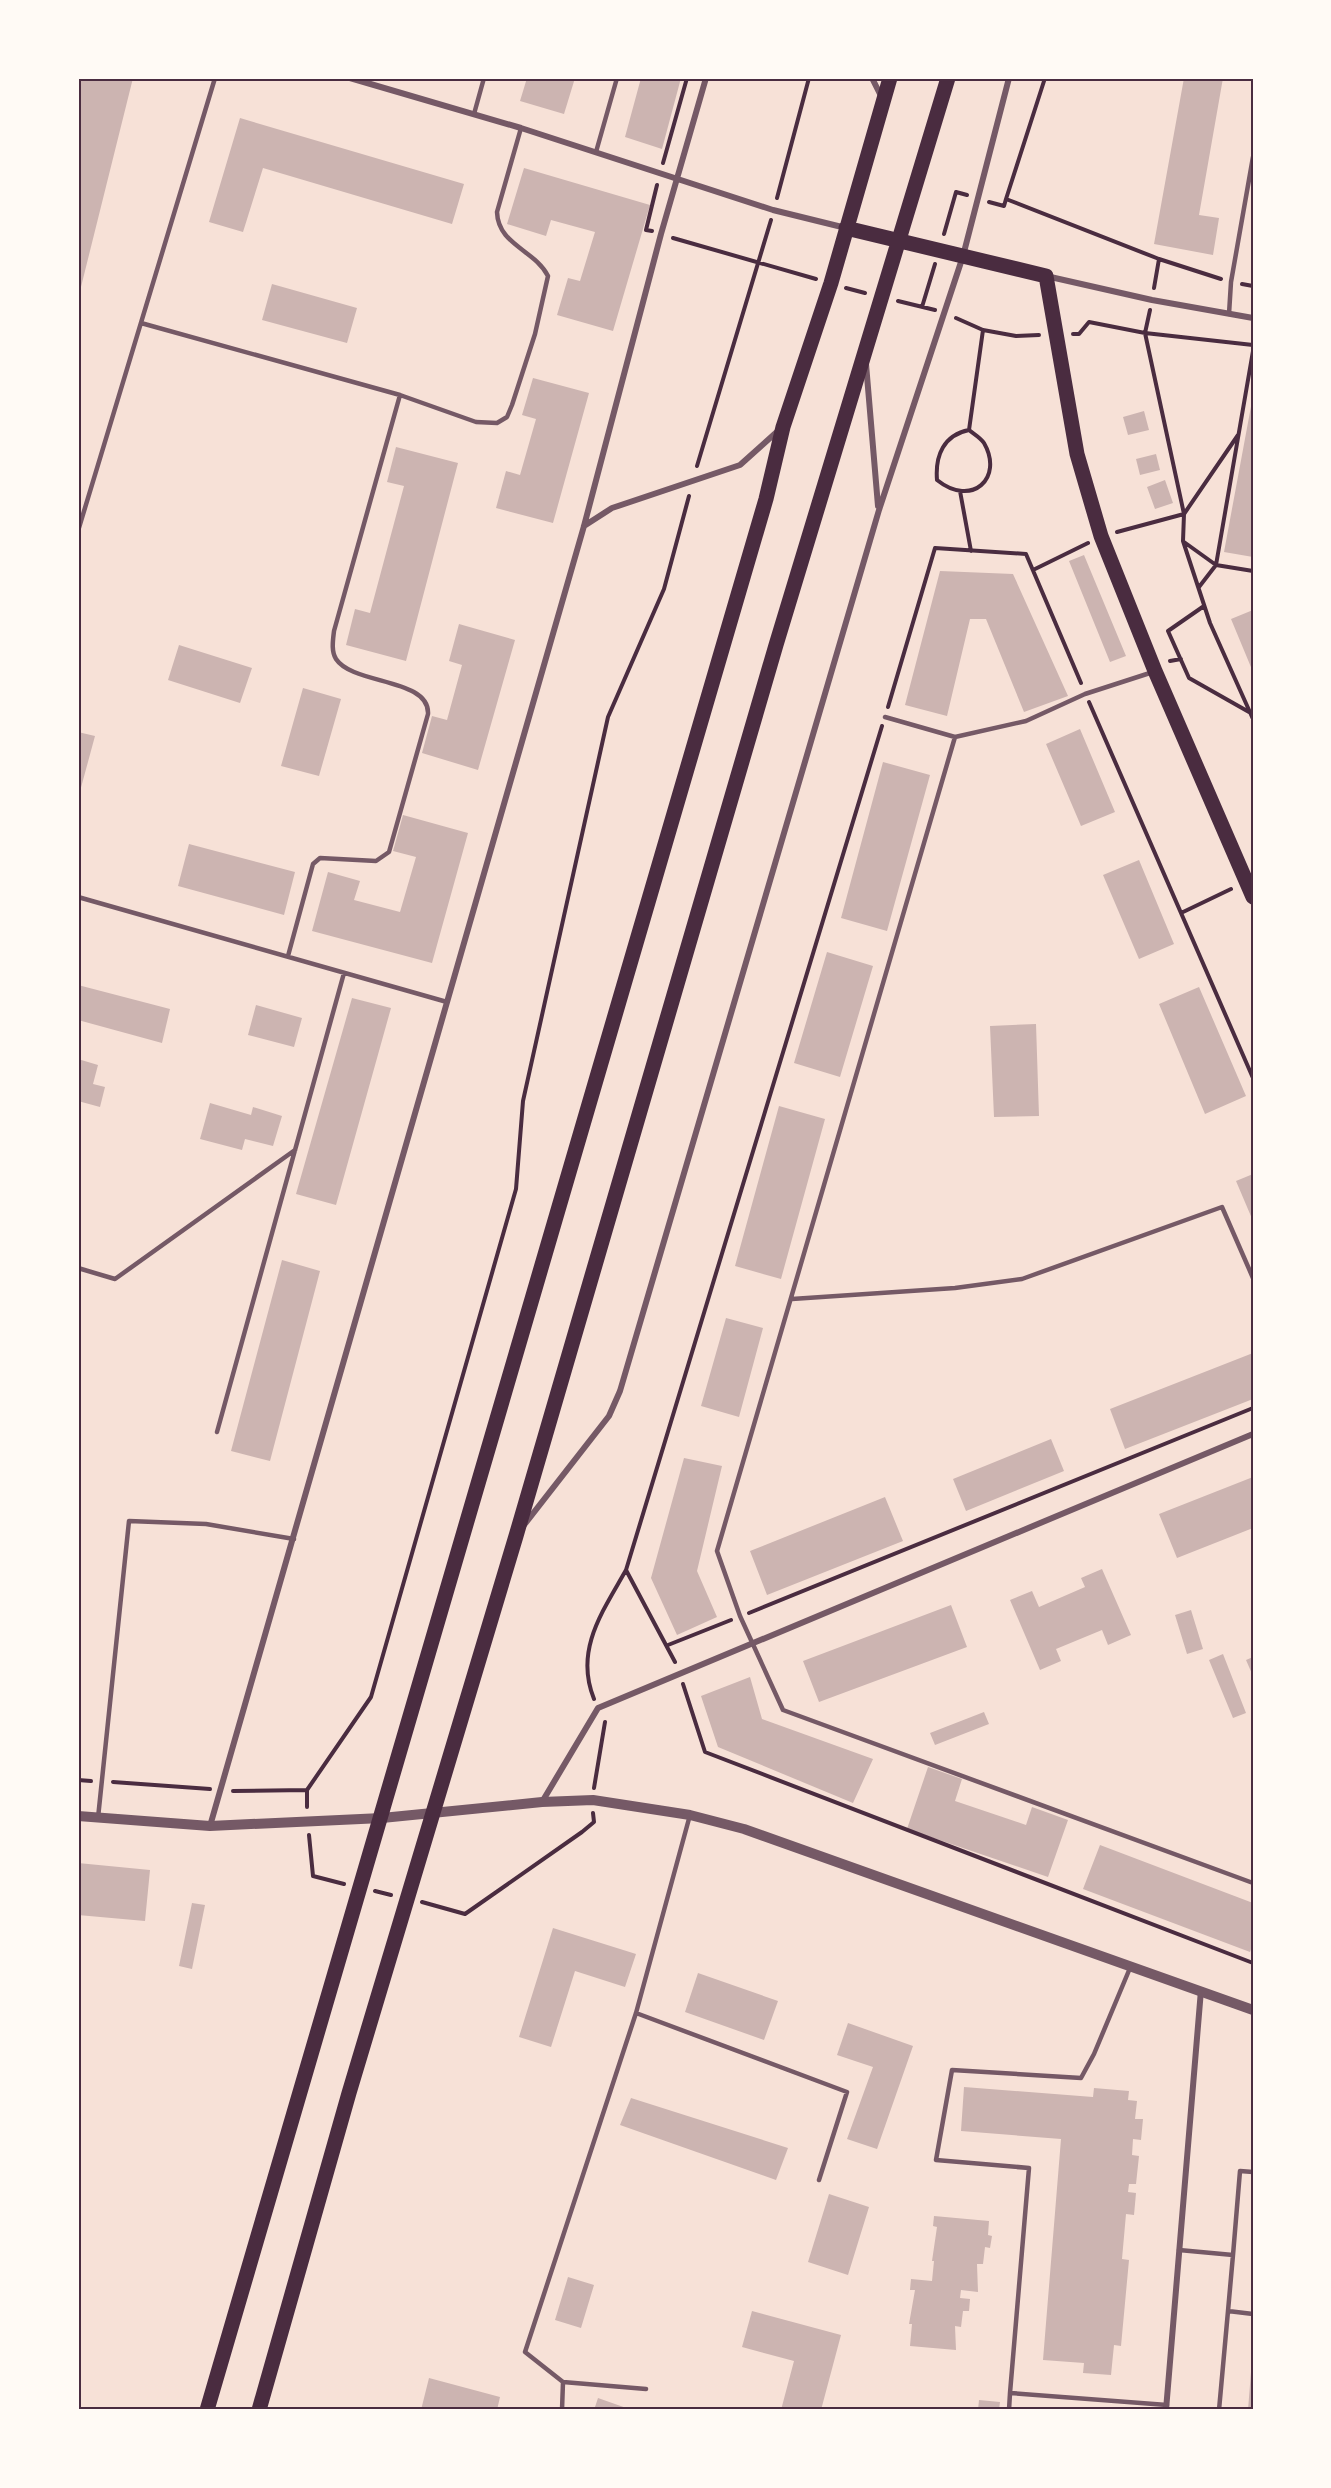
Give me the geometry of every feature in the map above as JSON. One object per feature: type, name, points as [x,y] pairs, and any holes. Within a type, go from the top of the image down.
[{"type":"main road","points":[[207,2410],[510,1381],[601,1055],[765,499],[783,426],[831,284],[846,228],[869,159],[890,78]]},
{"type":"main road","points":[[259,2410],[349,2092],[516,1536],[776,645],[866,354],[879,297],[948,78]]},
{"type":"main road","points":[[846,228],[1046,276],[1083,474],[1101,536],[1154,668],[1253,897]]},
{"type":"street","points":[[351,78],[474,114],[773,210],[846,228]]},
{"type":"street","points":[[210,1826],[584,526],[661,234],[706,78]]},
{"type":"street","points":[[872,78],[883,100]]},
{"type":"street","points":[[516,1536],[609,1416],[620,1391],[879,510],[942,312],[963,256],[1009,78]]},
{"type":"street","points":[[1046,276],[1152,300],[1253,318]]},
{"type":"street","points":[[866,354],[879,510]]},
{"type":"street","points":[[584,526],[612,508],[740,465],[783,426]]},
{"type":"street","points":[[542,1802],[597,1708],[1253,1434]]},
{"type":"street","points":[[78,1816],[210,1826],[382,1818],[542,1802],[593,1800],[690,1815],[744,1829],[1253,2010]]},
{"type":"street","points":[[1167,2408],[1201,1990]]},
{"type":"lane","points":[[78,531],[215,78]]},
{"type":"lane","points":[[474,114],[484,78]]},
{"type":"lane","points":[[596,153],[616,78]]},
{"type":"lane","points":[[141,323],[400,395],[476,422],[496,423],[507,417],[535,334],[548,276],[544,269],[509,240],[497,224],[497,212],[521,129]]},
{"type":"lane","points":[[1229,315],[1231,282],[1253,157]]},
{"type":"lane","points":[[288,956],[314,864],[320,858],[376,861],[389,852],[428,714],[428,707],[422,697],[406,689],[350,671],[335,659],[332,647],[334,631],[400,395]]},
{"type":"lane","points":[[885,717],[956,737],[1026,721],[1085,694],[1154,668]]},
{"type":"lane","points":[[956,737],[717,1551],[740,1616],[783,1710],[1253,1883]]},
{"type":"lane","points":[[78,897],[447,1002]]},
{"type":"lane","points":[[218,1431],[344,973]]},
{"type":"lane","points":[[78,1268],[115,1279],[295,1150]]},
{"type":"lane","points":[[792,1299],[955,1288],[1022,1279],[1222,1207],[1253,1278]]},
{"type":"lane","points":[[98,1818],[129,1521],[206,1524],[294,1539]]},
{"type":"lane","points":[[646,2389],[563,2382],[525,2352],[636,2013],[690,1815]]},
{"type":"lane","points":[[1009,2410],[1029,2168],[936,2160],[952,2070],[1081,2078],[1094,2054],[1131,1966]]},
{"type":"lane","points":[[636,2013],[847,2092],[819,2180]]},
{"type":"lane","points":[[1219,2410],[1240,2171],[1253,2172]]},
{"type":"lane","points":[[1179,2250],[1233,2255]]},
{"type":"lane","points":[[1228,2311],[1253,2314]]},
{"type":"lane","points":[[562,2410],[563,2382]]},
{"type":"lane","points":[[1010,2392],[1167,2408]]},
{"type":"path","points":[[687,78],[646,230],[831,284],[942,312],[983,330],[1016,336],[1079,334],[1089,322],[1145,333],[1253,345]]},
{"type":"path","points":[[608,717],[664,589],[692,483],[758,262],[809,78]]},
{"type":"path","points":[[1045,78],[1006,199],[1159,259],[1231,282],[1253,286]]},
{"type":"path","points":[[1159,259],[1145,333],[1184,514],[1183,541],[1204,606],[1253,719]]},
{"type":"path","points":[[969,430],[983,330]]},
{"type":"path","points":[[1198,587],[1216,565],[1253,351]]},
{"type":"path","points":[[969,430],[983,442],[989,471],[982,485],[967,492],[950,491],[937,480],[936,464],[943,446],[956,433],[969,430]]},
{"type":"path","points":[[1184,514],[1238,435]]},
{"type":"path","points":[[960,491],[971,551]]},
{"type":"path","points":[[1183,541],[1216,565],[1253,571]]},
{"type":"path","points":[[1092,683],[1082,686],[1026,554],[935,548],[626,1570],[668,1646],[705,1752],[1253,1963]]},
{"type":"path","points":[[1204,606],[1168,631],[1190,678],[1250,713]]},
{"type":"path","points":[[1154,668],[1181,659]]},
{"type":"path","points":[[1085,694],[1253,1078]]},
{"type":"path","points":[[1181,913],[1246,882]]},
{"type":"path","points":[[668,1646],[1253,1408]]},
{"type":"path","points":[[78,1780],[195,1786],[220,1791],[307,1790]]},
{"type":"building","points":[[78,78],[133,78],[79,295],[78,295]]},
{"type":"building","points":[[527,78],[575,78],[564,114],[520,101]]},
{"type":"building","points":[[641,78],[681,78],[662,149],[625,137]]},
{"type":"building","points":[[1184,78],[1223,78],[1199,215],[1219,218],[1213,255],[1154,244]]},
{"type":"building","points":[[240,118],[464,184],[452,224],[263,168],[243,232],[209,222]]},
{"type":"building","points":[[524,168],[650,205],[613,331],[557,315],[568,278],[580,281],[595,232],[551,220],[546,236],[507,224]]},
{"type":"building","points":[[272,284],[357,308],[347,343],[262,320]]},
{"type":"building","points":[[533,378],[589,393],[553,523],[496,508],[506,471],[520,475],[536,419],[522,415]]},
{"type":"building","points":[[1253,401],[1253,557],[1224,552]]},
{"type":"building","points":[[1144,411],[1149,430],[1128,435],[1123,417]]},
{"type":"building","points":[[396,447],[458,463],[406,661],[346,645],[355,609],[370,613],[404,486],[387,482]]},
{"type":"building","points":[[1156,454],[1160,470],[1140,475],[1136,459]]},
{"type":"building","points":[[1165,480],[1173,503],[1155,509],[1147,487]]},
{"type":"building","points":[[1084,555],[1126,656],[1110,662],[1069,561]]},
{"type":"building","points":[[940,571],[1013,574],[1068,696],[1024,712],[986,619],[970,619],[947,716],[905,705]]},
{"type":"building","points":[[1253,610],[1253,672],[1231,619]]},
{"type":"building","points":[[459,624],[515,640],[478,770],[422,753],[432,716],[447,720],[462,665],[449,661]]},
{"type":"building","points":[[179,645],[252,668],[240,703],[168,680]]},
{"type":"building","points":[[303,688],[341,699],[319,776],[281,766]]},
{"type":"building","points":[[1080,729],[1115,812],[1081,826],[1046,744]]},
{"type":"building","points":[[78,732],[95,736],[79,795],[78,795]]},
{"type":"building","points":[[883,762],[930,775],[887,931],[841,918]]},
{"type":"building","points":[[403,815],[468,833],[432,963],[312,931],[328,872],[360,881],[354,900],[400,912],[416,857],[393,851]]},
{"type":"building","points":[[189,844],[295,872],[284,915],[178,886]]},
{"type":"building","points":[[1139,860],[1174,944],[1139,959],[1103,875]]},
{"type":"building","points":[[827,952],[873,966],[840,1077],[794,1063]]},
{"type":"building","points":[[78,985],[170,1009],[162,1043],[78,1020]]},
{"type":"building","points":[[1199,987],[1246,1096],[1205,1114],[1159,1004]]},
{"type":"building","points":[[352,998],[391,1008],[336,1205],[296,1194]]},
{"type":"building","points":[[256,1005],[302,1018],[294,1047],[248,1035]]},
{"type":"building","points":[[1036,1024],[1039,1116],[994,1117],[990,1026]]},
{"type":"building","points":[[78,1059],[98,1065],[93,1084],[105,1087],[100,1107],[78,1101]]},
{"type":"building","points":[[210,1103],[251,1115],[253,1107],[282,1116],[273,1146],[245,1139],[242,1150],[200,1139]]},
{"type":"building","points":[[779,1106],[825,1119],[781,1279],[735,1266]]},
{"type":"building","points":[[1253,1174],[1253,1221],[1236,1181]]},
{"type":"building","points":[[282,1260],[320,1271],[270,1461],[231,1451]]},
{"type":"building","points":[[726,1318],[763,1328],[739,1417],[701,1406]]},
{"type":"building","points":[[1253,1353],[1253,1399],[1125,1449],[1110,1409]]},
{"type":"building","points":[[1051,1439],[1064,1471],[966,1511],[953,1479]]},
{"type":"building","points":[[684,1458],[722,1466],[697,1571],[717,1617],[677,1635],[651,1578]]},
{"type":"building","points":[[1253,1477],[1253,1528],[1177,1558],[1159,1514]]},
{"type":"building","points":[[885,1497],[903,1541],[767,1595],[750,1551]]},
{"type":"building","points":[[1102,1569],[1131,1635],[1108,1645],[1102,1630],[1056,1649],[1061,1661],[1040,1670],[1010,1600],[1032,1591],[1039,1607],[1085,1587],[1081,1578]]},
{"type":"building","points":[[951,1605],[967,1647],[819,1702],[803,1661]]},
{"type":"building","points":[[1191,1610],[1203,1649],[1187,1654],[1175,1615]]},
{"type":"building","points":[[1223,1654],[1246,1713],[1233,1718],[1209,1660]]},
{"type":"building","points":[[1253,1657],[1253,1676],[1246,1660]]},
{"type":"building","points":[[750,1677],[762,1719],[873,1759],[853,1803],[718,1747],[701,1696]]},
{"type":"building","points":[[984,1712],[989,1724],[935,1745],[930,1733]]},
{"type":"building","points":[[928,1767],[962,1779],[955,1801],[1026,1825],[1032,1807],[1068,1820],[1048,1877],[907,1829]]},
{"type":"building","points":[[1100,1845],[1253,1903],[1253,1944],[1250,1952],[1083,1889]]},
{"type":"building","points":[[78,1863],[150,1870],[145,1921],[78,1915]]},
{"type":"building","points":[[192,1903],[205,1905],[192,1969],[179,1966]]},
{"type":"building","points":[[553,1928],[636,1954],[625,1987],[575,1971],[551,2047],[519,2037]]},
{"type":"building","points":[[698,1973],[778,2001],[764,2040],[685,2012]]},
{"type":"building","points":[[848,2023],[913,2046],[877,2149],[847,2139],[873,2067],[837,2055]]},
{"type":"building","points":[[964,2087],[1093,2097],[1094,2088],[1129,2091],[1128,2100],[1137,2101],[1135,2119],[1143,2119],[1141,2140],[1133,2139],[1132,2155],[1139,2156],[1136,2184],[1129,2184],[1128,2192],[1136,2193],[1134,2215],[1126,2214],[1122,2259],[1129,2260],[1121,2346],[1114,2345],[1111,2375],[1083,2373],[1084,2363],[1043,2360],[1061,2139],[961,2131]]},
{"type":"building","points":[[631,2098],[788,2148],[776,2180],[620,2125]]},
{"type":"building","points":[[829,2194],[869,2207],[848,2275],[808,2262]]},
{"type":"building","points":[[934,2216],[989,2221],[988,2235],[992,2236],[990,2248],[985,2247],[983,2264],[977,2264],[978,2292],[961,2290],[960,2298],[970,2299],[969,2311],[963,2311],[961,2327],[955,2326],[956,2350],[910,2346],[912,2324],[909,2324],[915,2290],[910,2290],[911,2279],[932,2281],[934,2261],[932,2261],[937,2227],[933,2226]]},
{"type":"building","points":[[568,2277],[594,2285],[581,2328],[555,2320]]},
{"type":"building","points":[[752,2311],[841,2335],[821,2410],[781,2410],[794,2361],[742,2347]]},
{"type":"building","points":[[1251,2372],[1253,2410],[1248,2410]]},
{"type":"building","points":[[429,2378],[500,2397],[497,2410],[421,2410]]},
{"type":"building","points":[[598,2398],[632,2410],[594,2410]]},
{"type":"building","points":[[979,2400],[1000,2402],[999,2410],[978,2410]]}]
